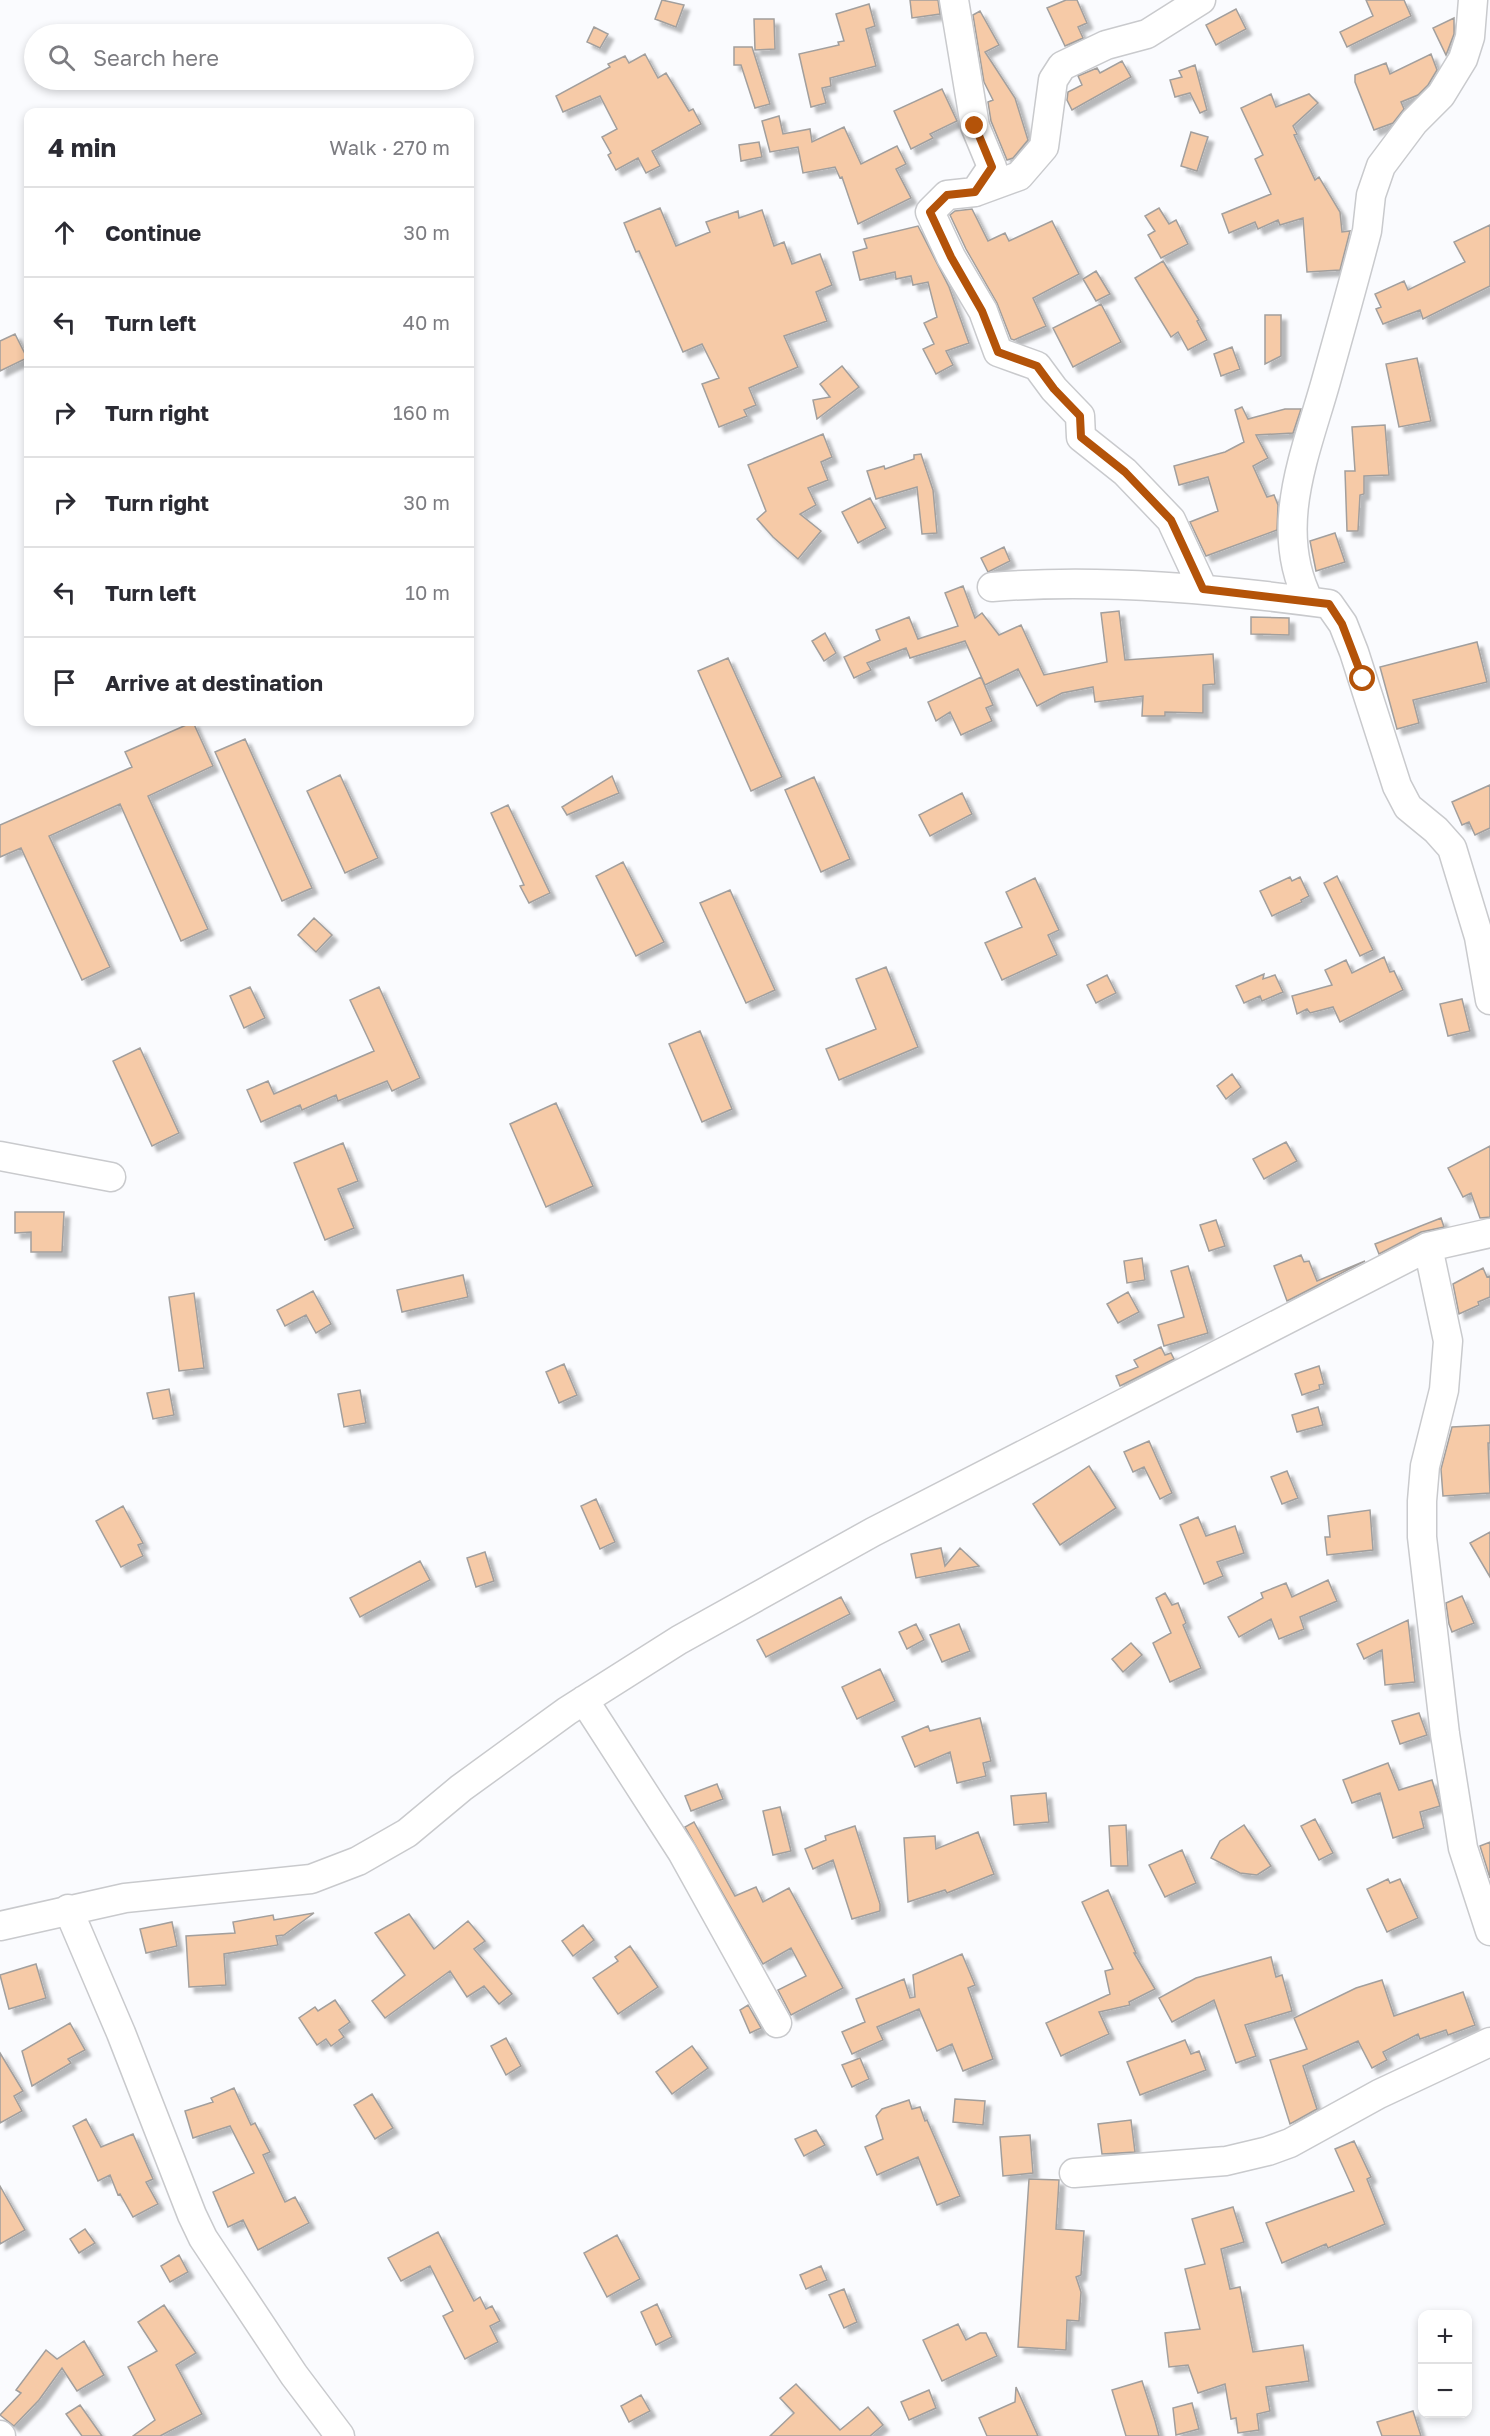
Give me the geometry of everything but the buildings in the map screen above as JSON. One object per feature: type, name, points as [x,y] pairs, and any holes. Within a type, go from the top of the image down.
[{"type":"street","points":[[954,0],[975,126],[992,167],[975,192]]},
{"type":"street","points":[[1201,0],[1147,34],[1106,45],[1062,66],[1053,80],[1044,147],[1019,176],[975,192],[947,195],[930,212],[951,257],[982,311],[998,352],[1037,366],[1054,389],[1080,416],[1081,437],[1125,472],[1171,520],[1203,589]]},
{"type":"street","points":[[1309,601],[1295,570],[1292,547],[1295,491],[1367,231],[1371,195],[1381,166],[1414,122],[1441,95],[1464,59],[1470,37],[1473,0]]},
{"type":"street","points":[[992,587],[1098,585],[1203,589],[1329,604],[1342,624],[1363,679],[1397,786],[1408,807],[1436,830],[1452,848],[1479,938],[1490,1000]]},
{"type":"street","points":[[0,1156],[111,1177]]},
{"type":"street","points":[[0,1926],[68,1909],[126,1898],[311,1879],[357,1861],[406,1833],[461,1788],[584,1700],[679,1640],[873,1532],[1428,1247],[1490,1233]]},
{"type":"street","points":[[1428,1247],[1448,1341],[1444,1390],[1427,1453],[1422,1501],[1422,1537],[1445,1734],[1463,1848],[1490,1931]]},
{"type":"street","points":[[584,1700],[682,1852],[777,2023]]},
{"type":"street","points":[[68,1909],[121,2033],[203,2238],[294,2375],[340,2436]]},
{"type":"street","points":[[1074,2173],[1226,2161],[1268,2151],[1290,2143],[1379,2094],[1490,2042]]},
{"type":"route","points":[[975,126],[992,167],[975,192],[947,195],[930,212],[951,257],[982,311],[998,352],[1037,366],[1054,389],[1080,416],[1081,437],[1125,472],[1171,520],[1203,589],[1329,604],[1342,624],[1363,679]]}]
